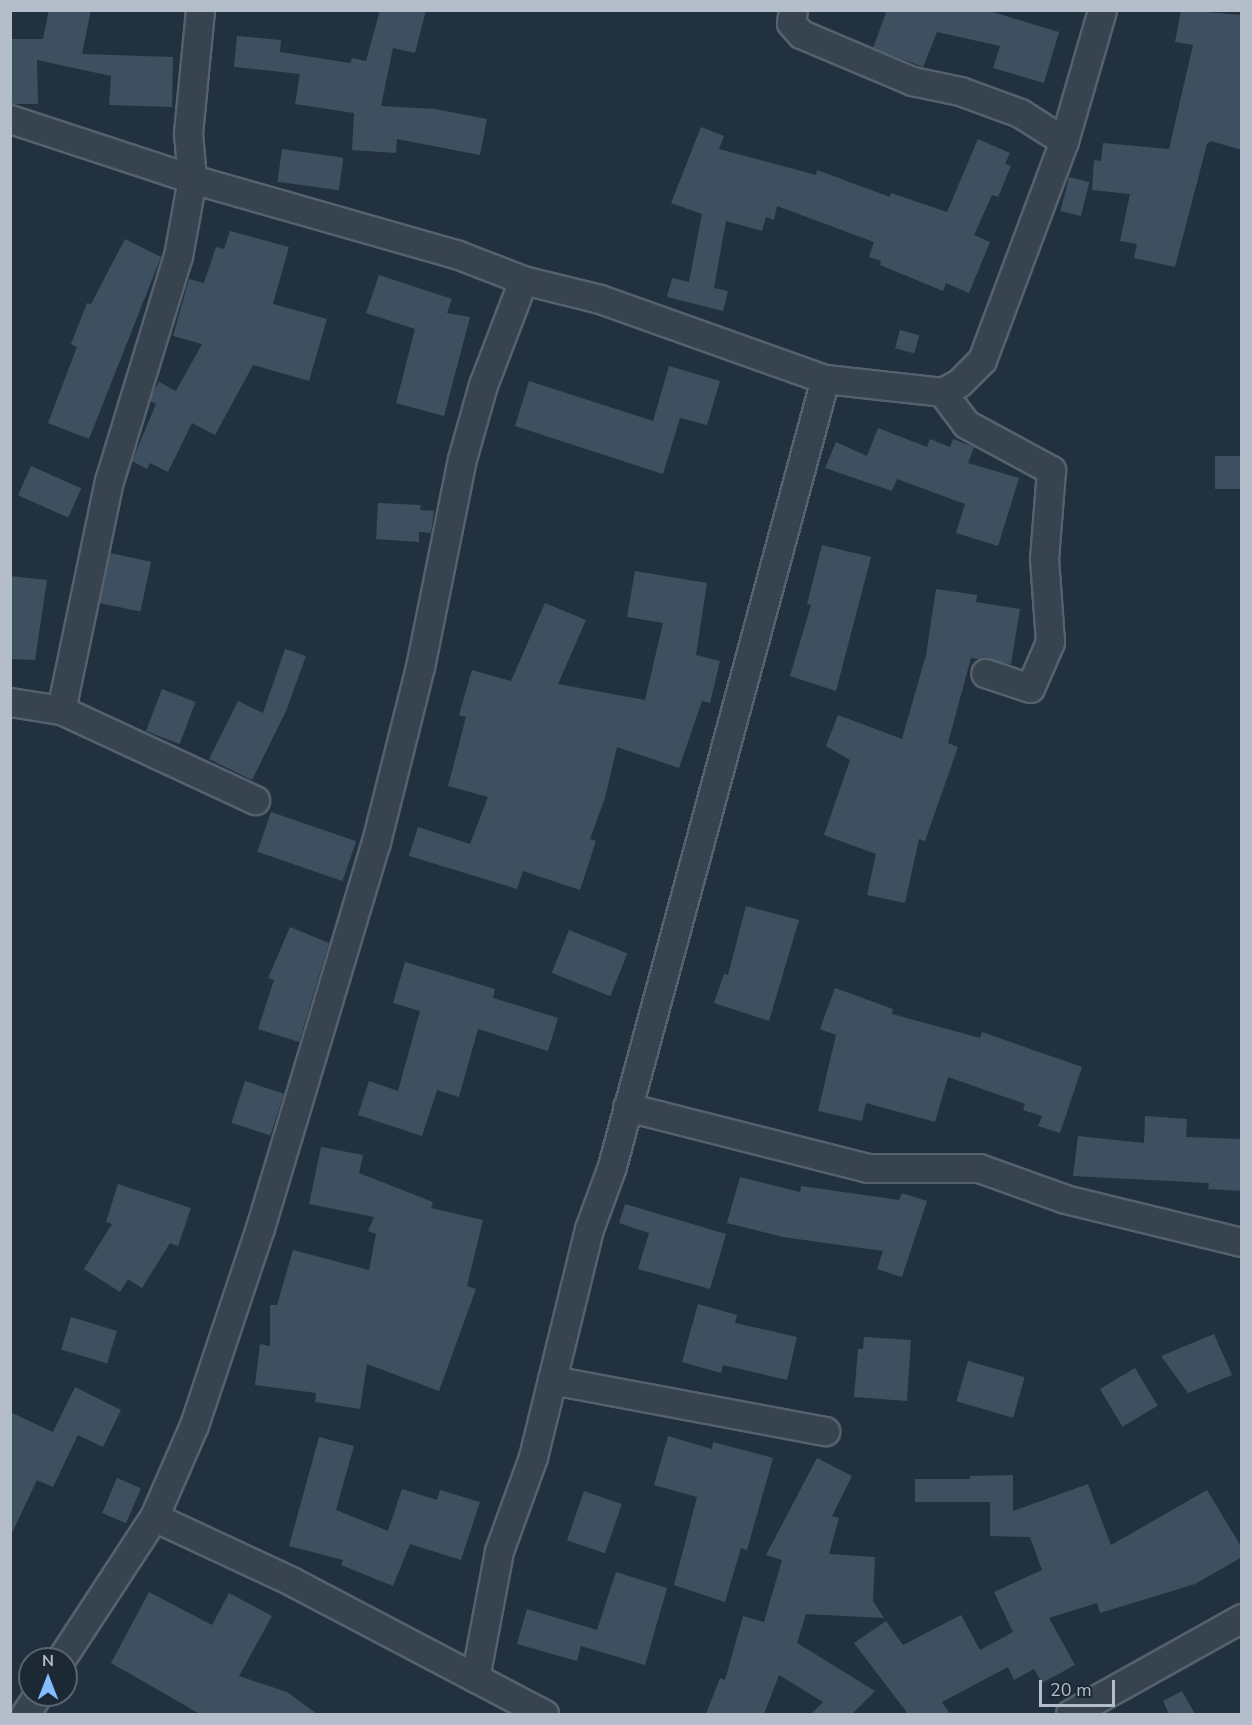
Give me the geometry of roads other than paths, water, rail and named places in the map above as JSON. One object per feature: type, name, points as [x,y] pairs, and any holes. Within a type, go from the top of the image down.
[{"type":"street","points":[[61,710],[109,481],[177,256],[192,179],[188,133],[200,10]]},
{"type":"street","points":[[793,10],[791,23],[801,34],[912,81],[960,91],[1020,113],[1064,141]]},
{"type":"street","points":[[10,119],[192,179],[456,254],[523,280],[600,299],[825,379],[942,392],[959,383],[982,360],[1064,141],[1102,10]]},
{"type":"street","points":[[69,1647],[153,1517],[194,1425],[260,1228],[344,950],[420,666],[462,459],[483,385],[523,280]]},
{"type":"street","points":[[475,1678],[499,1551],[533,1457],[589,1229],[627,1107],[825,379]]},
{"type":"street","points":[[942,392],[966,424],[1052,470],[1044,558],[1050,642],[1030,688],[985,673]]},
{"type":"street","points":[[10,702],[61,710],[255,800]]},
{"type":"street","points":[[627,1107],[868,1168],[979,1168],[1065,1199],[1242,1242]]},
{"type":"street","points":[[552,1380],[825,1431]]},
{"type":"street","points":[[153,1517],[291,1581],[544,1714]]},
{"type":"street","points":[[1070,1714],[1242,1618]]}]
